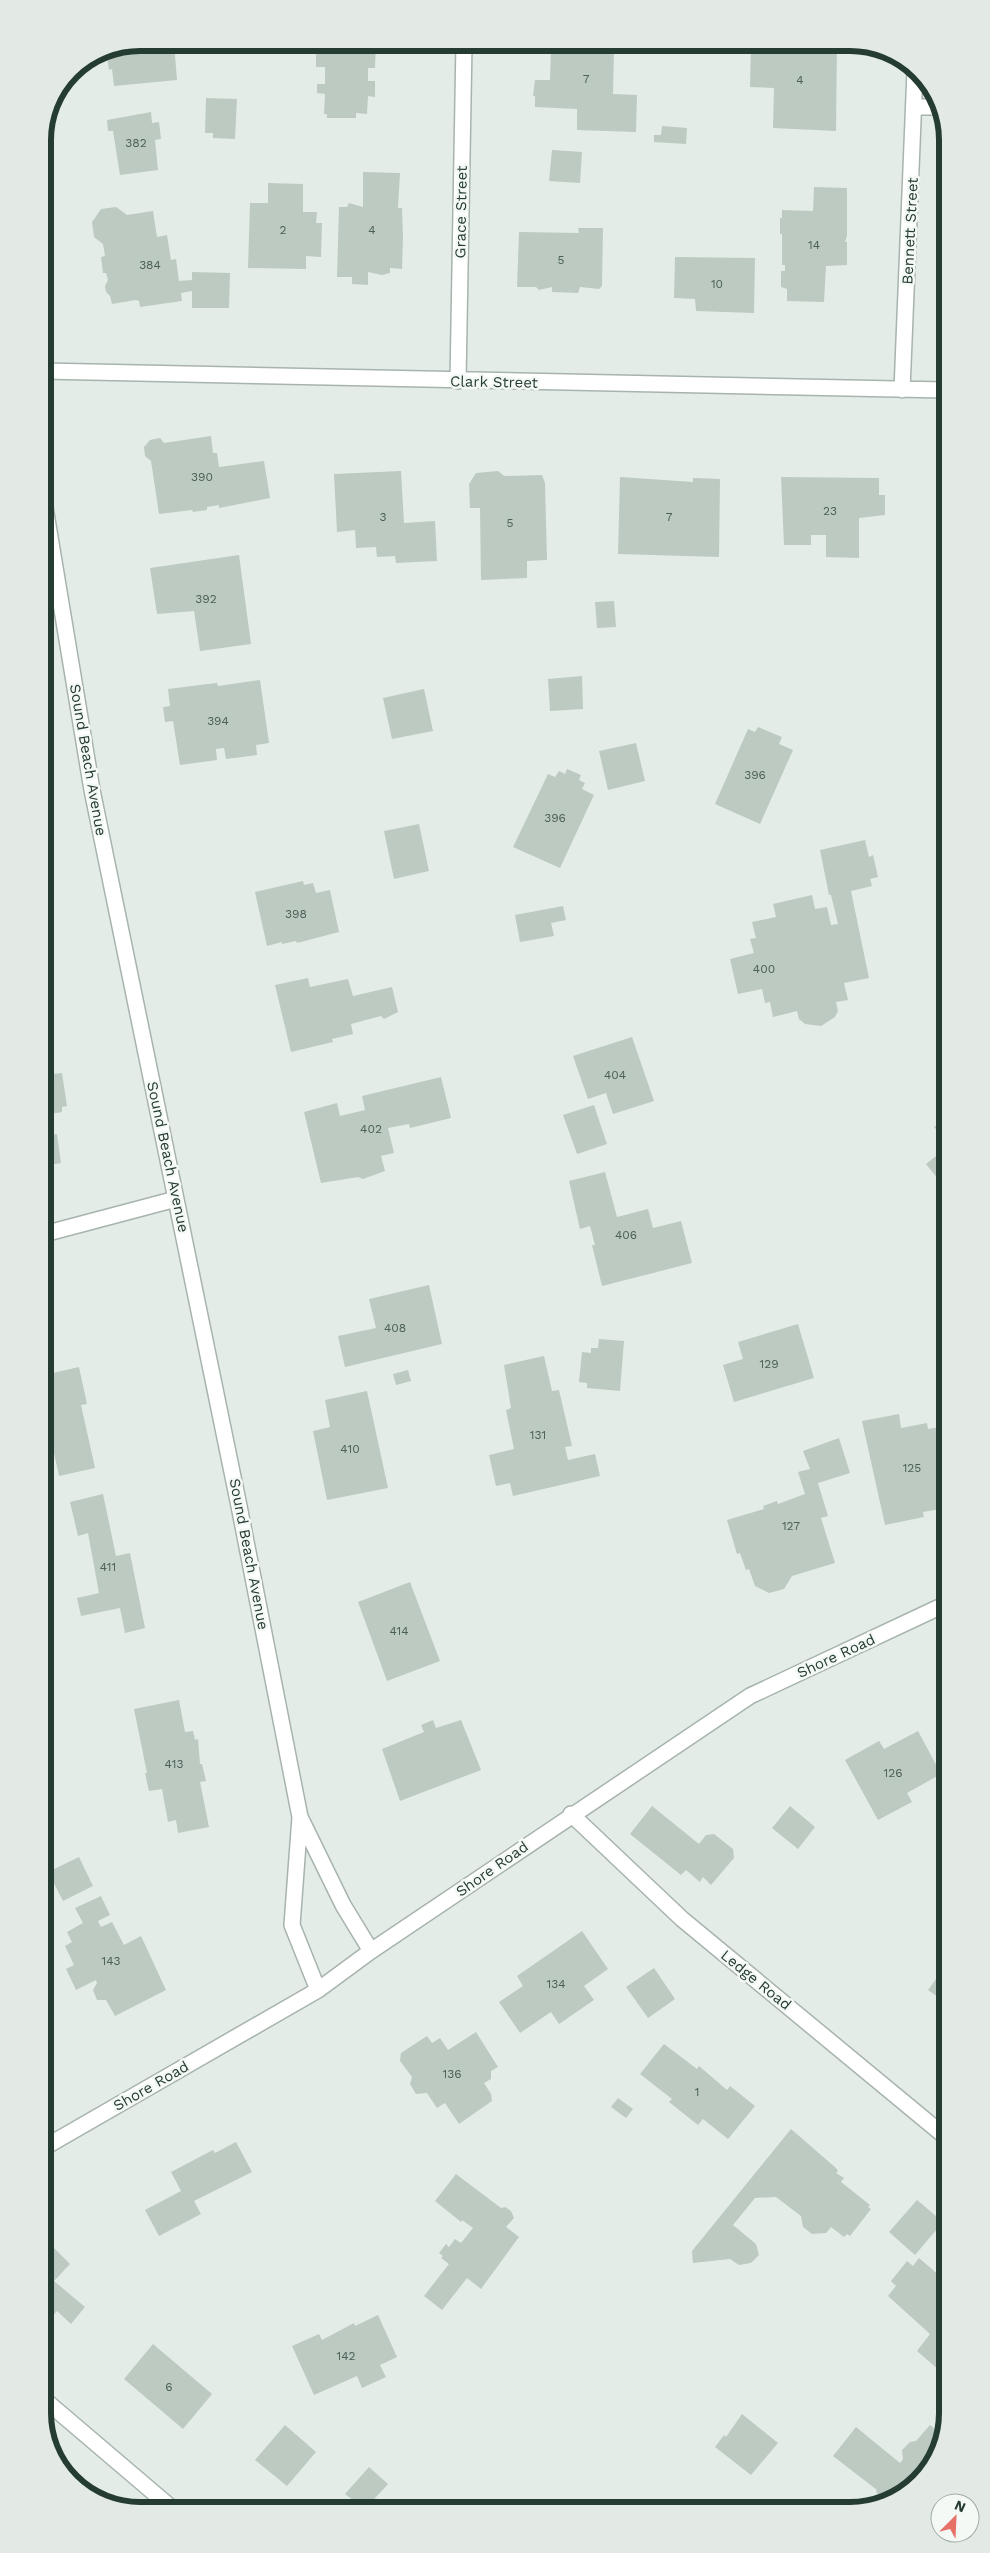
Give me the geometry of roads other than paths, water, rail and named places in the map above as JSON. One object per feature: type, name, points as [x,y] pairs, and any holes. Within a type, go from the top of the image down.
[{"type":"street","name":"Grace Street","points":[[458,381],[464,51]]},
{"type":"street","name":"Bennett Street","points":[[902,390],[915,79]]},
{"type":"street","points":[[914,107],[932,107]]},
{"type":"street","name":"Clark Street","points":[[51,371],[939,390]]},
{"type":"street","name":"Sound Beach Avenue","points":[[51,543],[92,790],[300,1818],[343,1905],[371,1951]]},
{"type":"street","points":[[51,1232],[176,1199]]},
{"type":"street","name":"Shore Road","points":[[51,2144],[318,1990],[371,1951],[571,1814],[750,1696],[939,1607]]},
{"type":"street","name":"Ledge Road","points":[[571,1814],[682,1919],[939,2131]]},
{"type":"street","name":"Sound Beach Avenue","points":[[300,1818],[292,1925],[318,1990]]},
{"type":"street","points":[[51,2404],[165,2502]]}]
